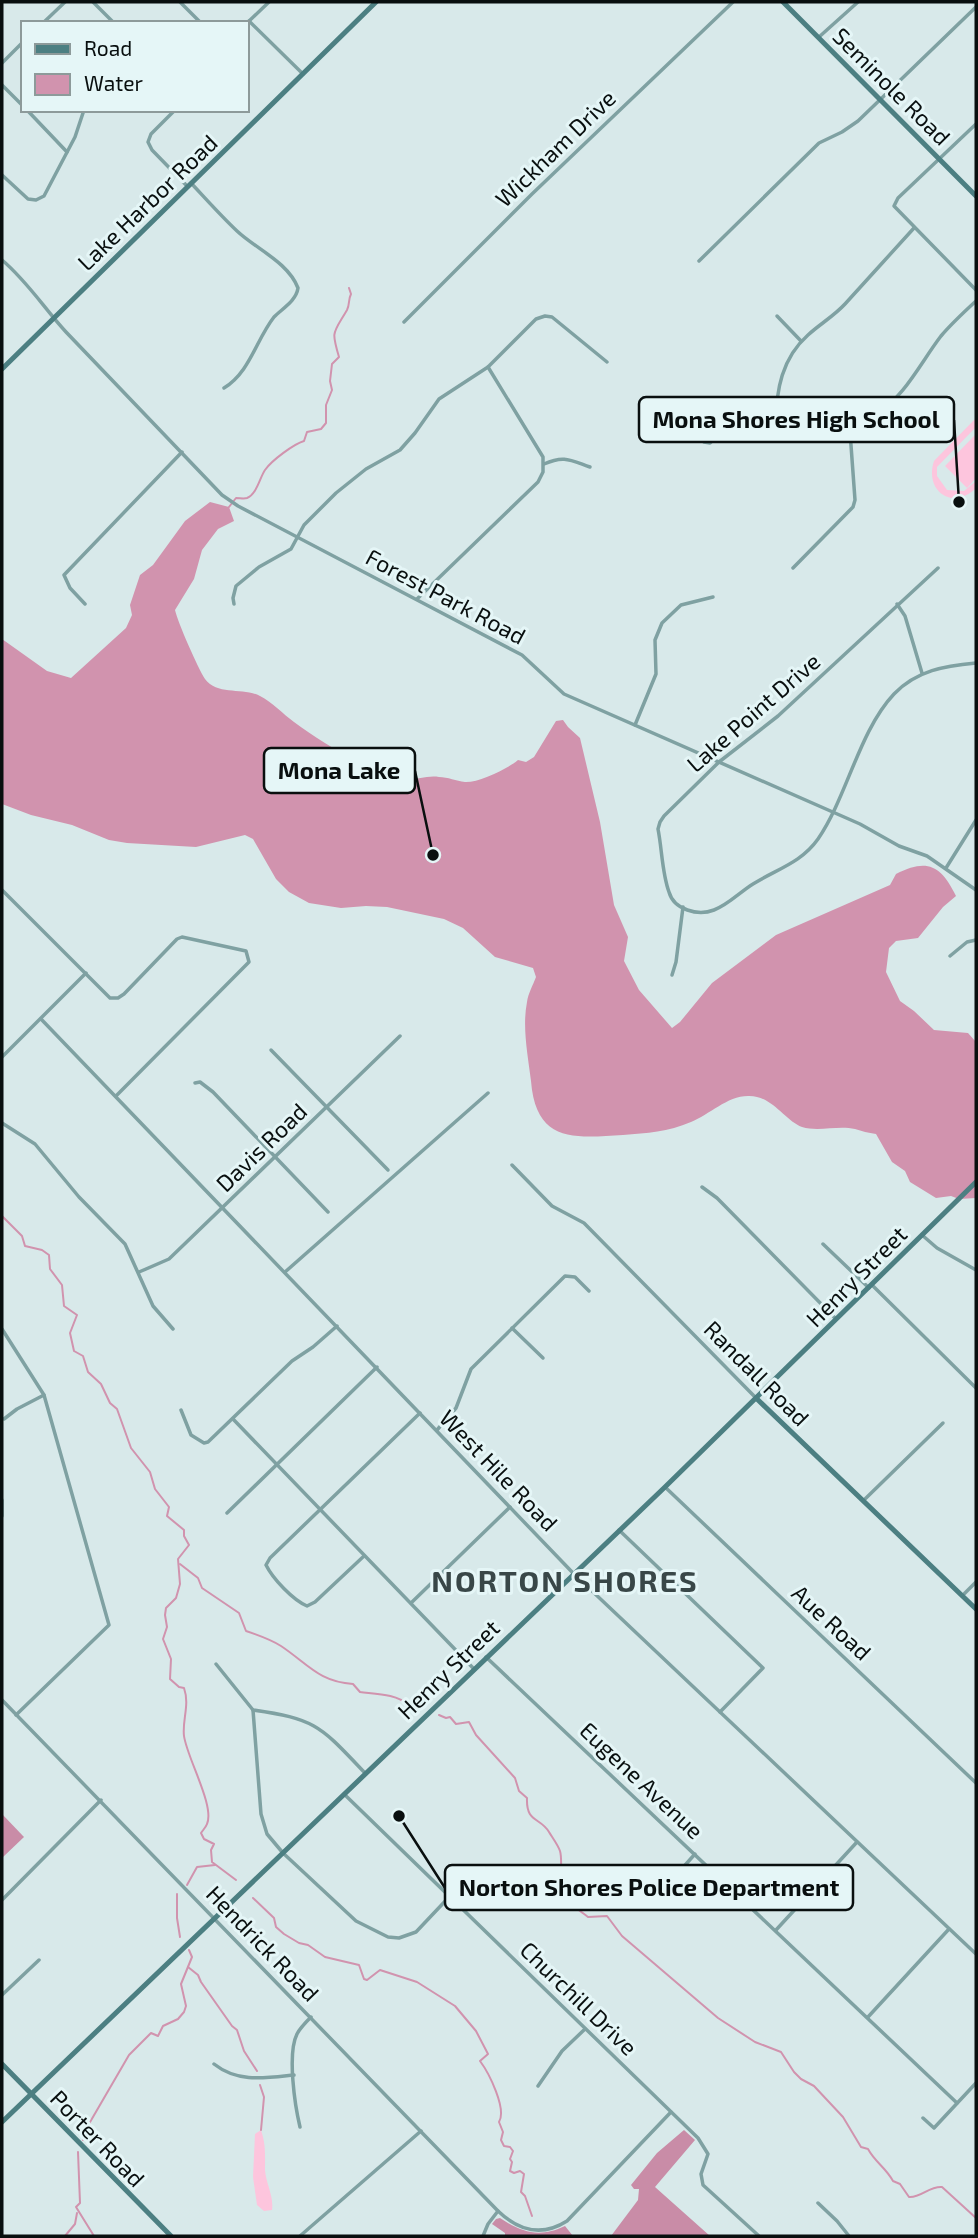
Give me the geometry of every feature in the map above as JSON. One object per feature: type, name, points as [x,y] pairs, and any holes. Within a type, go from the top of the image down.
[{"type":"street","points":[[45,21],[65,2]]},
{"type":"street","points":[[93,2],[112,21]]},
{"type":"street","points":[[180,2],[199,21]]},
{"type":"street","points":[[269,2],[248,22],[303,74]]},
{"type":"street","name":"Lake Harbor Road","points":[[2,369],[376,2]]},
{"type":"street","name":"Wickham Drive","points":[[404,322],[532,194],[733,2]]},
{"type":"street","name":"Seminole Road","points":[[783,2],[976,195]]},
{"type":"street","points":[[819,37],[858,2]]},
{"type":"street","points":[[699,261],[818,143],[858,121],[976,7]]},
{"type":"street","points":[[2,63],[21,45]]},
{"type":"street","points":[[2,85],[21,104]]},
{"type":"street","points":[[29,112],[67,152]]},
{"type":"street","points":[[2,175],[25,197],[32,200],[47,193],[83,112]]},
{"type":"street","points":[[173,112],[151,134],[149,144],[237,231],[271,256],[289,274],[298,288],[295,296],[265,331],[239,376],[224,388]]},
{"type":"street","points":[[976,124],[894,204],[897,211],[976,290]]},
{"type":"street","points":[[776,423],[779,384],[788,360],[801,341],[845,303],[914,228]]},
{"type":"street","name":"Forest Park Road","points":[[2,260],[47,307],[53,318],[181,452],[238,506],[522,655],[564,694],[834,812],[899,846],[927,856],[976,890]]},
{"type":"street","points":[[722,432],[710,443],[704,442],[701,437],[701,431],[705,428],[722,432],[776,423],[875,415],[886,408],[943,333],[976,301]]},
{"type":"street","points":[[776,316],[801,341]]},
{"type":"street","points":[[234,604],[236,586],[259,567],[291,549],[304,525],[345,485],[366,469],[401,449],[439,399],[488,367],[536,319],[552,317],[607,362]]},
{"type":"street","points":[[417,599],[538,482],[544,472],[543,457],[488,367]]},
{"type":"street","points":[[793,568],[853,507],[855,500],[849,418]]},
{"type":"street","points":[[85,604],[70,588],[64,575],[181,452]]},
{"type":"street","points":[[544,464],[556,458],[563,458],[590,467]]},
{"type":"street","name":"Lake Point Drive","points":[[683,907],[668,892],[658,829],[660,822],[719,762],[778,716],[938,568]]},
{"type":"street","points":[[635,725],[656,674],[655,640],[662,622],[681,605],[713,597]]},
{"type":"street","points":[[897,604],[905,616],[922,673]]},
{"type":"street","points":[[672,975],[683,907],[696,913],[714,910],[762,878],[801,859],[816,842],[834,812],[853,765],[889,699],[922,673],[976,663]]},
{"type":"street","points":[[946,868],[976,820]]},
{"type":"street","points":[[2,890],[110,998],[118,998],[124,993],[182,937],[246,951],[249,962],[115,1097]]},
{"type":"street","points":[[950,956],[967,942],[976,940]]},
{"type":"street","points":[[2,1057],[86,973]]},
{"type":"street","name":"West Hile Road","points":[[41,1019],[573,1573],[976,1954]]},
{"type":"street","name":"Davis Road","points":[[139,1272],[165,1262],[400,1036]]},
{"type":"street","points":[[271,1050],[388,1171]]},
{"type":"street","points":[[195,1083],[200,1082],[213,1092],[328,1212]]},
{"type":"street","points":[[285,1273],[488,1093]]},
{"type":"street","points":[[2,1123],[35,1144],[79,1197],[124,1244],[153,1306],[173,1329]]},
{"type":"street","name":"Randall Road","points":[[512,1165],[552,1206],[584,1223],[756,1398],[976,1609]]},
{"type":"street","name":"Henry Street","points":[[2,2122],[664,1487],[976,1182]]},
{"type":"street","points":[[702,1187],[717,1198],[837,1320]]},
{"type":"street","points":[[922,1235],[937,1248],[976,1270]]},
{"type":"street","points":[[823,1244],[976,1388]]},
{"type":"street","points":[[437,1430],[456,1408],[471,1369],[565,1276],[575,1278],[589,1291]]},
{"type":"street","points":[[181,1410],[191,1435],[204,1443],[208,1442],[292,1361],[337,1326]]},
{"type":"street","points":[[512,1328],[543,1358]]},
{"type":"street","points":[[2,1329],[44,1395],[108,1625],[16,1715]]},
{"type":"street","points":[[227,1513],[377,1367]]},
{"type":"street","points":[[4,1419],[44,1395]]},
{"type":"street","points":[[364,1556],[315,1602],[307,1606],[270,1573],[267,1565],[270,1558],[420,1413]]},
{"type":"street","points":[[233,1419],[474,1669]]},
{"type":"street","points":[[863,1501],[943,1423]]},
{"type":"street","name":"Aue Road","points":[[664,1487],[976,1783]]},
{"type":"street","points":[[2,1501],[2,1516]]},
{"type":"street","points":[[410,1603],[510,1507]]},
{"type":"street","points":[[619,1530],[763,1668],[720,1712]]},
{"type":"street","points":[[962,1596],[976,1582]]},
{"type":"street","name":"Eugene Avenue","points":[[486,1657],[957,2103]]},
{"type":"street","points":[[216,1664],[253,1710],[261,1814],[268,1834],[283,1853],[356,1921],[388,1937],[399,1938],[416,1932],[450,1896]]},
{"type":"street","name":"Hendrick Road","points":[[2,1700],[498,2211],[518,2227],[530,2230],[557,2227],[574,2214],[671,2112]]},
{"type":"street","points":[[253,1710],[288,1715],[310,1722],[324,1731],[365,1773]]},
{"type":"street","name":"Churchill Drive","points":[[344,1794],[705,2148],[707,2161],[701,2174],[703,2185],[759,2236]]},
{"type":"street","points":[[2,1900],[101,1800]]},
{"type":"street","points":[[776,1930],[857,1842]]},
{"type":"street","points":[[678,1885],[674,1886],[671,1893],[679,1899],[685,1891],[678,1885],[678,1873],[695,1854]]},
{"type":"street","points":[[867,2018],[949,1929]]},
{"type":"street","points":[[2,1995],[39,1960]]},
{"type":"street","points":[[300,2127],[293,2047],[296,2035],[311,2017]]},
{"type":"street","points":[[538,2087],[562,2051],[585,2029]]},
{"type":"street","name":"Porter Road","points":[[2,2064],[171,2236]]},
{"type":"street","points":[[214,2064],[235,2077],[294,2075]]},
{"type":"street","points":[[923,2118],[934,2128],[976,2083]]},
{"type":"street","points":[[300,2236],[421,2131]]},
{"type":"street","points":[[818,2203],[849,2236]]},
{"type":"street","points":[[483,2236],[498,2211]]},
{"type":"shaded area","points":[[976,418],[976,427],[937,467],[937,476],[947,490],[964,491],[976,481],[976,488],[967,495],[950,497],[937,489],[933,481],[934,461]]},
{"type":"shaded area","points":[[976,434],[976,478],[967,488],[945,466]]},
{"type":"shaded area","points":[[2,1814],[24,1837],[2,1858]]},
{"type":"shaded area","points":[[261,2130],[272,2205],[272,2210],[264,2211],[257,2205],[253,2177],[255,2134]]},
{"type":"shaded area","points":[[684,2130],[695,2140],[655,2187],[710,2236],[611,2236],[638,2200],[639,2189],[634,2189],[631,2185],[657,2153]]},
{"type":"shaded area","points":[[500,2218],[516,2227],[539,2233],[565,2226],[573,2236],[505,2236],[505,2233],[492,2224]]},
{"type":"water","points":[[210,502],[229,507],[234,521],[218,529],[202,550],[194,579],[175,610],[198,665],[210,684],[217,688],[260,696],[332,747],[375,770],[402,779],[434,777],[471,782],[485,778],[518,760],[526,762],[534,757],[556,721],[563,720],[580,738],[600,822],[614,905],[628,937],[624,961],[639,990],[672,1028],[712,983],[776,935],[890,885],[896,874],[907,869],[925,866],[939,871],[956,896],[943,907],[918,938],[896,941],[889,948],[886,972],[900,1001],[934,1030],[968,1033],[976,1042],[976,1198],[936,1198],[910,1182],[905,1171],[892,1162],[876,1134],[849,1128],[802,1127],[757,1097],[733,1099],[698,1119],[657,1132],[589,1137],[561,1132],[549,1126],[534,1101],[525,1021],[528,999],[536,977],[533,968],[495,957],[463,928],[444,919],[387,907],[341,908],[309,903],[289,892],[276,879],[253,839],[245,835],[196,847],[127,843],[109,840],[72,825],[31,815],[2,804],[2,639],[47,671],[71,678],[126,628],[132,615],[130,605],[140,575],[153,565],[185,521]]},
{"type":"waterway","points":[[229,507],[236,498],[250,496],[265,470],[278,457],[304,441],[307,432],[321,429],[326,423],[326,405],[332,390],[332,364],[339,357],[335,332],[348,308],[351,294],[349,288]]},
{"type":"waterway","points":[[2,1216],[22,1236],[25,1246],[42,1250],[49,1255],[50,1269],[62,1285],[64,1306],[77,1315],[70,1333],[74,1351],[83,1356],[88,1372],[101,1384],[110,1403],[117,1409],[131,1448],[150,1472],[155,1489],[169,1507],[167,1516],[184,1530],[189,1545],[178,1559],[180,1584],[176,1598],[166,1608],[167,1627],[163,1639],[171,1659],[170,1679],[184,1688],[186,1694],[184,1736],[207,1806],[207,1825],[201,1833],[204,1839],[214,1844],[211,1850],[212,1862],[236,1880]]},
{"type":"waterway","points":[[180,1564],[198,1578],[202,1588],[239,1613],[246,1631],[277,1644],[322,1676],[353,1684],[360,1692],[392,1697],[408,1705],[417,1705],[420,1709]]},
{"type":"waterway","points":[[439,1715],[450,1717],[456,1724],[469,1722],[476,1735],[515,1778],[519,1791],[527,1798],[531,1816],[545,1827],[559,1849],[562,1889],[573,1905],[588,1917],[607,1916],[622,1936],[718,2018],[755,2042],[781,2052],[794,2072],[814,2086],[843,2117],[861,2147],[868,2149],[909,2197],[942,2187],[976,2218]]},
{"type":"waterway","points":[[187,1885],[197,1867],[215,1865]]},
{"type":"waterway","points":[[177,1894],[180,1937]]},
{"type":"waterway","points":[[253,1898],[274,1918],[276,1927],[284,1934],[308,1945],[325,1957],[359,1965],[364,1979],[367,1980],[380,1970],[417,1982],[455,2006],[476,2031],[488,2054],[480,2061],[499,2100],[499,2122],[503,2132],[501,2140],[504,2146],[513,2151],[510,2171],[524,2174],[521,2192],[532,2216]]},
{"type":"waterway","points":[[83,2140],[86,2129],[129,2055],[151,2033],[158,2036],[163,2026],[178,2019],[184,2012],[186,2006],[181,1984],[192,1957],[189,1950]]},
{"type":"waterway","points":[[188,1967],[198,1975],[237,2030],[244,2051],[257,2071]]},
{"type":"waterway","points":[[260,2085],[264,2097],[261,2130]]},
{"type":"waterway","points":[[78,2152],[80,2203],[76,2207],[94,2236]]},
{"type":"waterway","points":[[65,2236],[75,2224],[77,2213]]},
{"type":"place","name":"Mona Shores High School","points":[[959,502]]},
{"type":"place","name":"Mona Lake","points":[[433,855]]},
{"type":"place","name":"Norton Shores Police Department","points":[[399,1816]]},
{"type":"district","name":"NORTON SHORES","points":[[565,1580]]}]
